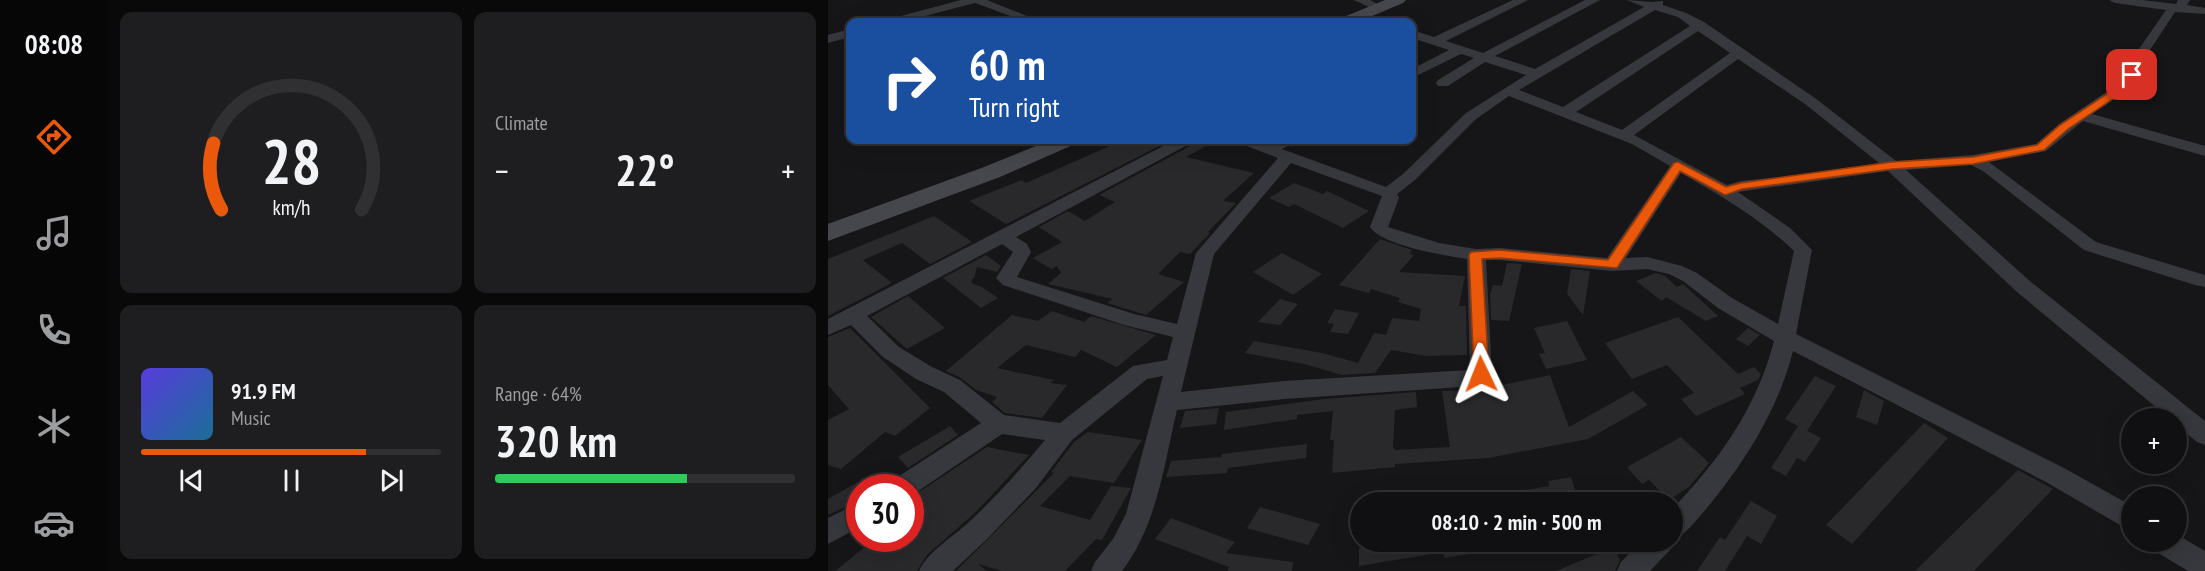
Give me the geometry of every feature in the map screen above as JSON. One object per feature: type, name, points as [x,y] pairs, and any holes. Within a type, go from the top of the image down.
[{"type":"street","points":[[906,18],[976,0],[1025,18]]},
{"type":"street","points":[[1360,0],[1379,8]]},
{"type":"street","points":[[1355,18],[1398,0]]},
{"type":"street","points":[[1434,42],[1522,0]]},
{"type":"street","points":[[1443,83],[1484,57],[1594,0]]},
{"type":"street","points":[[1633,0],[1659,3],[1700,25],[1810,101],[1892,166],[2024,287],[2205,435]]},
{"type":"street","points":[[2115,0],[2181,4],[2205,11]]},
{"type":"street","points":[[1388,193],[1409,177],[1471,116],[1536,74],[1659,3]]},
{"type":"street","points":[[1725,191],[1741,186],[1892,166],[1973,160],[2041,148],[2064,127],[2110,96],[2132,75],[2138,59],[2171,10],[2181,4]]},
{"type":"street","points":[[1566,112],[1685,32],[1700,25]]},
{"type":"street","points":[[828,39],[846,34]]},
{"type":"street","points":[[1416,35],[1536,74]]},
{"type":"street","points":[[1416,72],[1459,50]]},
{"type":"street","points":[[1624,135],[1739,52]]},
{"type":"street","points":[[1508,91],[1624,135],[1725,191],[1784,232],[1803,250],[1780,358],[1769,389],[1729,461],[1683,516]]},
{"type":"street","points":[[2082,116],[2205,152]]},
{"type":"street","points":[[828,233],[992,172],[1058,144]]},
{"type":"street","points":[[828,328],[1178,144]]},
{"type":"street","points":[[1261,144],[1282,149],[1388,193],[1391,198],[1378,227],[1383,232],[1437,248],[1476,255],[1500,254],[1612,265],[1647,262],[1690,276],[1725,303],[1784,337],[2055,475],[2121,514]]},
{"type":"street","points":[[1105,571],[1123,548],[1139,515],[1205,253],[1282,149]]},
{"type":"street","points":[[1973,160],[1989,168],[2090,246],[2202,281]]},
{"type":"street","points":[[1612,265],[1678,166]]},
{"type":"street","points":[[1003,237],[1020,248],[1022,252],[1006,278],[1010,281],[1120,317],[1185,333]]},
{"type":"street","points":[[1168,402],[1284,390],[1476,378],[1481,374],[1476,255]]},
{"type":"street","points":[[854,316],[891,352],[924,373],[952,386],[998,424],[1064,433]]},
{"type":"street","points":[[933,571],[978,531],[1027,480],[1064,433],[1141,372],[1177,366]]},
{"type":"street","points":[[923,474],[998,424]]},
{"type":"street","points":[[828,532],[846,521]]},
{"type":"street","points":[[1631,571],[1649,552]]},
{"type":"street","points":[[2182,552],[2205,566]]},
{"type":"building","points":[[1114,144],[1163,144],[1006,224],[969,201],[1022,180],[1026,183]]},
{"type":"building","points":[[1210,144],[1186,157],[1254,173],[1223,201],[1236,203],[1208,232],[1210,233],[1190,254],[1180,252],[1158,274],[1184,282],[1146,315],[1107,303],[1113,299],[1048,284],[1061,273],[1057,266],[1051,269],[1033,258],[1062,242],[1039,227],[1068,211],[1085,221],[1115,202],[1099,195],[1192,145]]},
{"type":"building","points":[[1294,183],[1323,194],[1327,191],[1369,211],[1343,228],[1294,204],[1289,207],[1269,198]]},
{"type":"building","points":[[934,216],[972,242],[930,264],[902,243],[863,260],[892,283],[828,316],[828,259]]},
{"type":"building","points":[[1380,239],[1412,250],[1410,254],[1414,255],[1399,272],[1465,276],[1459,306],[1466,306],[1467,355],[1426,356],[1391,350],[1375,373],[1342,375],[1304,364],[1245,353],[1254,341],[1322,353],[1358,363],[1374,333],[1386,335],[1392,318],[1419,321],[1421,309],[1398,302],[1400,298],[1371,289],[1369,293],[1339,285]]},
{"type":"building","points":[[1282,253],[1322,274],[1293,295],[1253,272]]},
{"type":"building","points":[[986,255],[1001,266],[997,272],[977,267],[974,278],[971,280],[973,284],[998,298],[981,308],[943,278]]},
{"type":"building","points":[[1507,263],[1522,264],[1509,321],[1491,320],[1490,295],[1493,285],[1502,286]]},
{"type":"building","points":[[1571,269],[1590,271],[1583,315],[1567,294]]},
{"type":"building","points":[[1656,273],[1665,276],[1677,287],[1683,284],[1718,316],[1706,321],[1666,297],[1662,301],[1636,281]]},
{"type":"building","points":[[908,296],[945,328],[907,349],[871,317]]},
{"type":"building","points":[[1280,299],[1298,304],[1280,325],[1258,322]]},
{"type":"building","points":[[1335,309],[1359,313],[1348,334],[1330,332],[1334,324],[1327,323]]},
{"type":"building","points":[[1052,311],[1084,322],[1091,316],[1156,335],[1117,367],[1081,350],[1075,357],[1026,345],[997,368],[1054,380],[1050,383],[1067,385],[1042,418],[1005,413],[992,402],[997,397],[976,390],[961,378],[946,371],[1012,315],[1038,321]]},
{"type":"building","points":[[1678,317],[1738,374],[1754,367],[1761,374],[1758,380],[1740,388],[1745,394],[1696,416],[1681,399],[1694,393],[1667,365],[1632,379],[1605,343]]},
{"type":"building","points":[[1567,321],[1587,360],[1546,369],[1539,354],[1545,353],[1534,328]]},
{"type":"building","points":[[850,328],[930,408],[895,436],[885,432],[841,469],[828,465],[828,420],[849,409],[828,385],[828,337]]},
{"type":"building","points":[[1748,328],[1760,335],[1748,346],[1736,339]]},
{"type":"building","points":[[1550,375],[1569,427],[1633,391],[1648,405],[1588,439],[1488,458],[1395,464],[1395,467],[1332,473],[1334,440],[1330,440],[1333,411],[1297,415],[1297,419],[1224,430],[1226,412],[1324,399],[1416,392],[1417,407],[1395,410],[1393,447],[1395,450],[1450,447],[1442,391],[1478,390]]},
{"type":"building","points":[[1815,376],[1836,386],[1807,431],[1785,419]]},
{"type":"building","points":[[1864,390],[1884,401],[1877,425],[1856,417]]},
{"type":"building","points":[[1219,408],[1216,424],[1180,428],[1185,411]]},
{"type":"building","points":[[1924,423],[1948,438],[1852,544],[1826,525]]},
{"type":"building","points":[[950,426],[958,435],[908,468],[898,457]]},
{"type":"building","points":[[1798,426],[1821,438],[1805,462],[1797,458],[1786,476],[1771,468]]},
{"type":"building","points":[[1088,432],[1142,440],[1114,483],[1070,476],[1040,506],[1090,520],[1111,486],[1131,488],[1102,540],[1096,539],[1065,571],[1002,571],[978,564],[987,571],[956,571],[1054,473],[1051,472],[1074,442]]},
{"type":"building","points":[[1681,437],[1709,463],[1689,487],[1681,492],[1661,492],[1649,480],[1642,484],[1627,467]]},
{"type":"building","points":[[1307,444],[1306,458],[1228,468],[1227,473],[1166,477],[1171,461],[1221,457],[1222,454]]},
{"type":"building","points":[[987,447],[1029,455],[977,511],[927,555],[917,571],[835,571],[859,552],[924,552],[924,489]]},
{"type":"building","points":[[2018,470],[2053,489],[1974,571],[1915,571]]},
{"type":"building","points":[[1571,477],[1576,492],[1514,492],[1549,486],[1548,481]]},
{"type":"building","points":[[846,489],[846,507],[828,515],[828,499]]},
{"type":"building","points":[[1751,501],[1777,516],[1761,544],[1747,536],[1725,571],[1697,571],[1720,537],[1725,540]]},
{"type":"building","points":[[1260,507],[1320,524],[1308,545],[1247,528]]},
{"type":"building","points":[[1171,518],[1235,542],[1226,553],[1293,562],[1292,571],[1228,571],[1229,567],[1155,539]]},
{"type":"building","points":[[1359,552],[1444,552],[1359,566]]},
{"type":"building","points":[[1444,552],[1481,552],[1444,558]]},
{"type":"building","points":[[1601,552],[1616,552],[1620,560],[1615,571],[1556,571]]},
{"type":"route","points":[[1481,374],[1476,255],[1500,254],[1612,265],[1678,166],[1725,191],[1741,186],[1892,166],[1973,160],[2041,148],[2064,127],[2110,96],[2132,75]]}]
